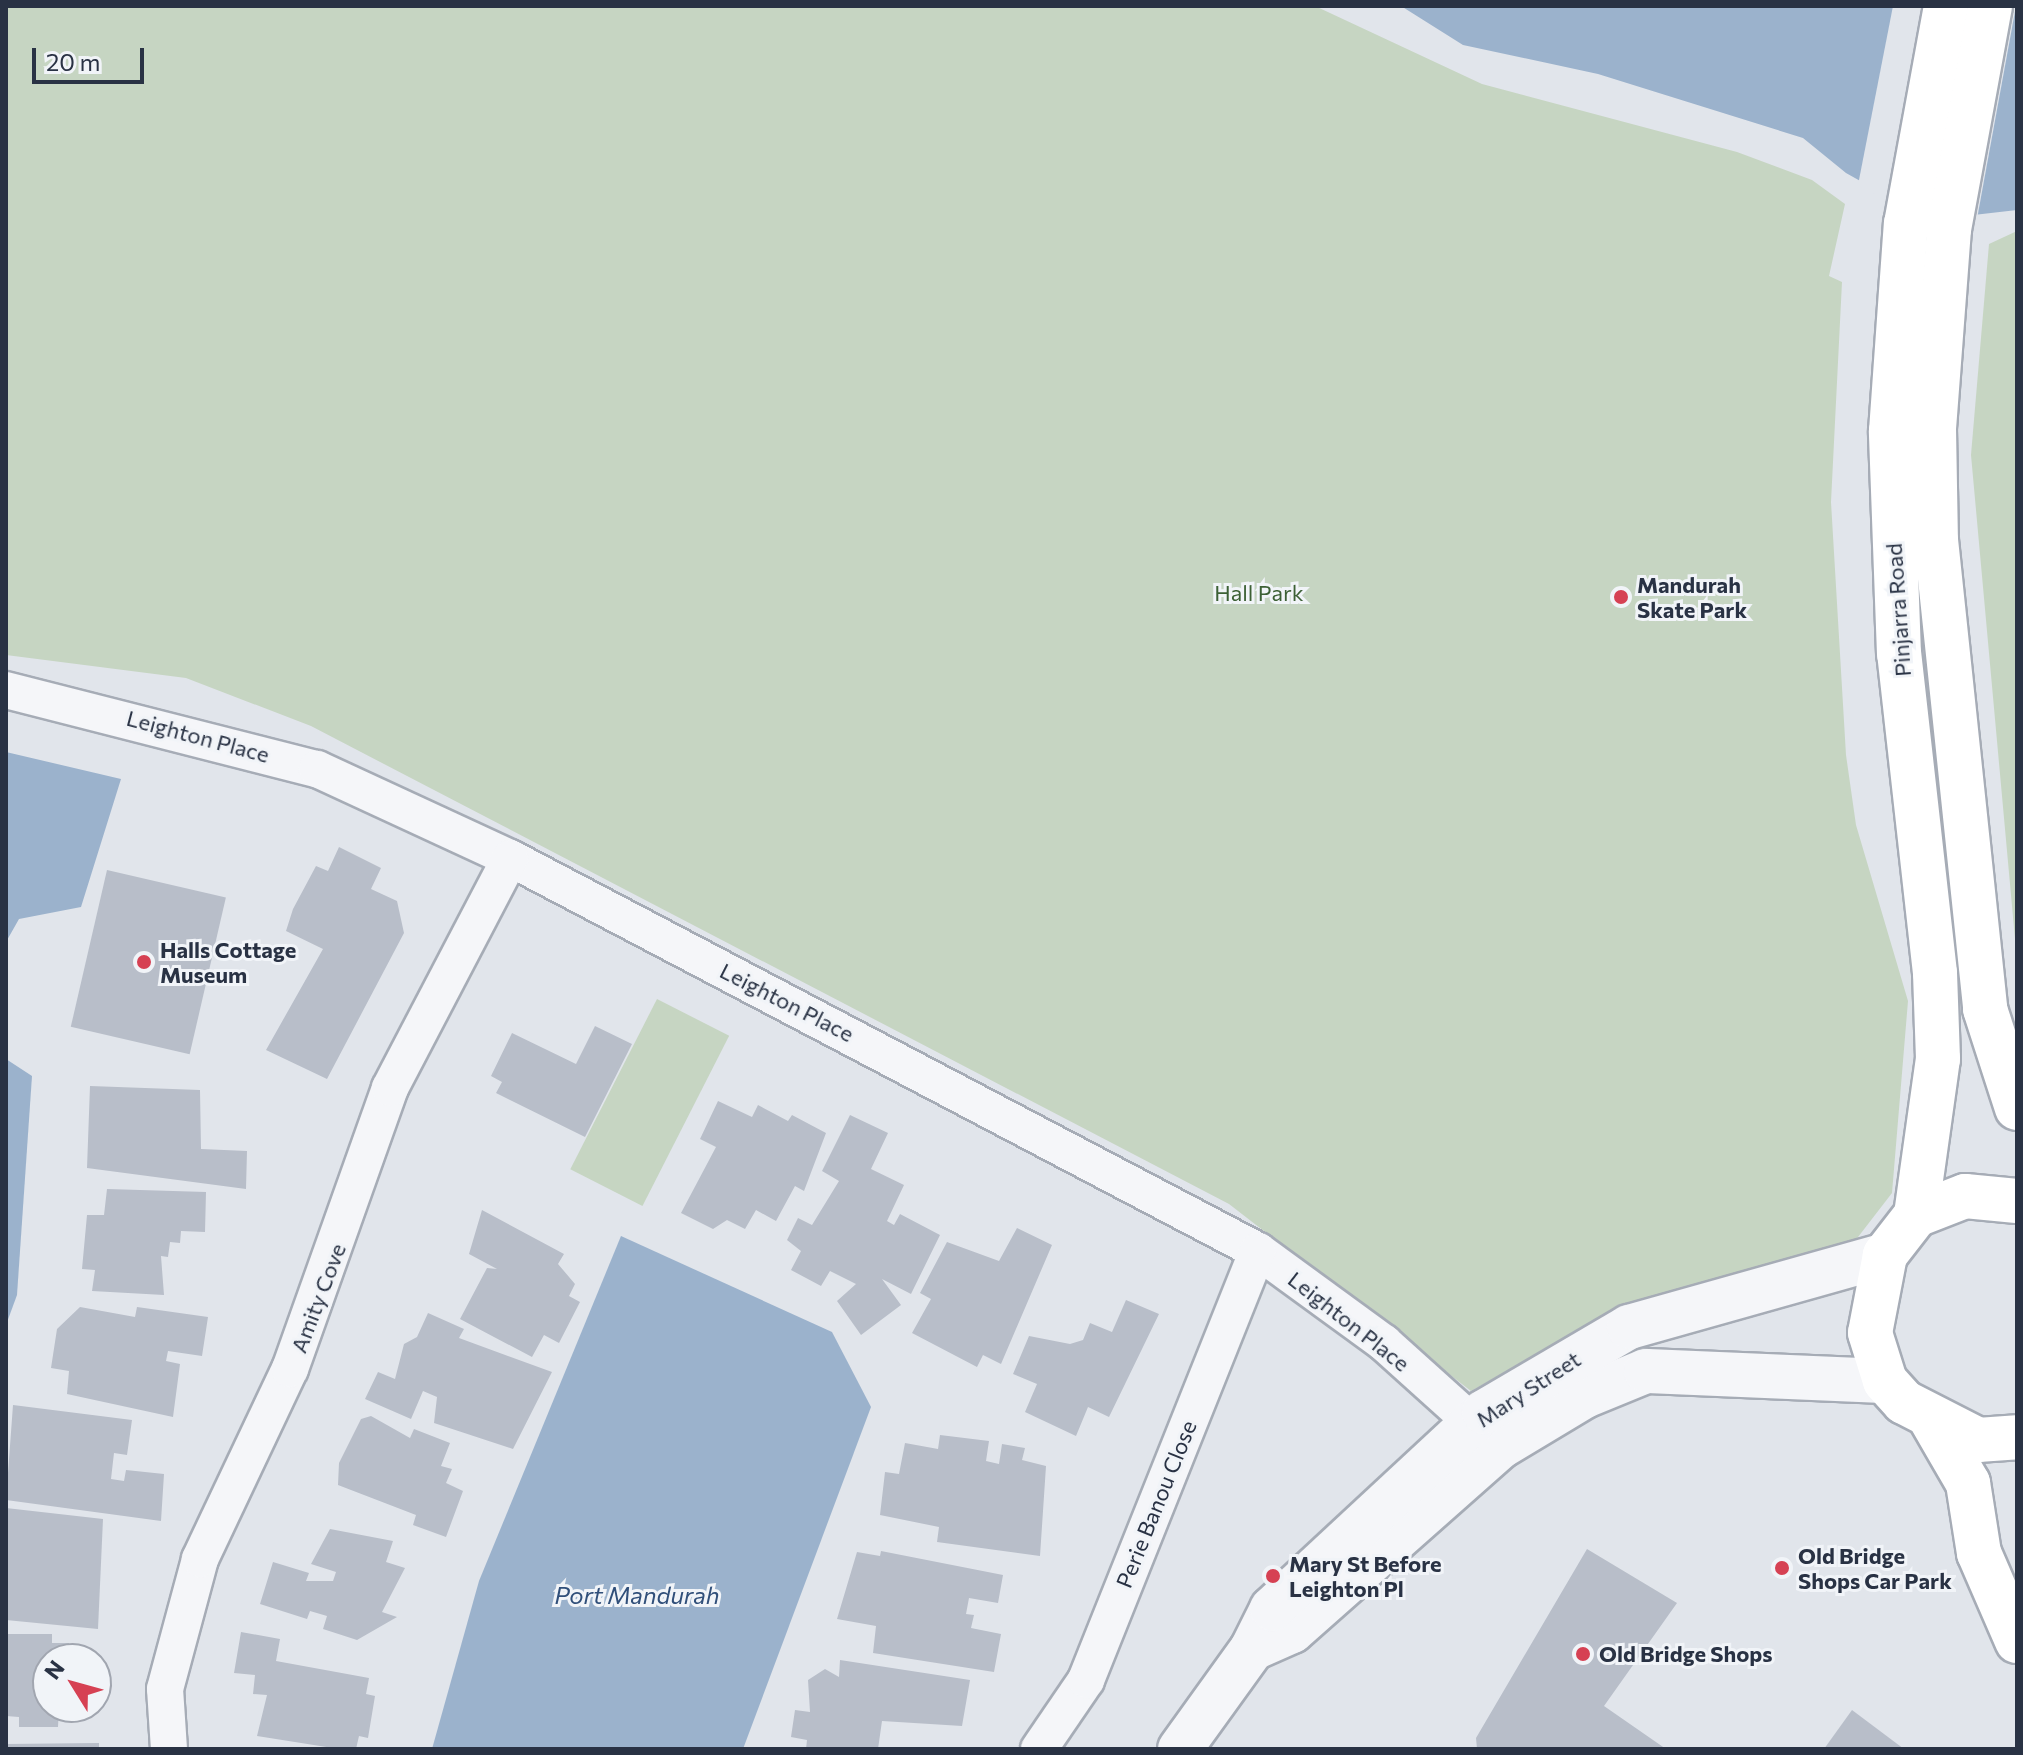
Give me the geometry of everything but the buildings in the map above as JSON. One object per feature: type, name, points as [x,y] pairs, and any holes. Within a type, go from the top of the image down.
[{"type":"main road","name":"Pinjarra Road","points":[[1916,1215],[1938,1059],[1892,527],[1901,275],[1946,6]]},
{"type":"main road","name":"Pinjarra Road","points":[[1990,6],[1944,280],[1934,429],[1948,693],[1985,1009],[2017,1108]]},
{"type":"main road","points":[[2017,1201],[1965,1196],[1916,1215],[1885,1255],[1870,1333],[1885,1381],[1932,1421],[1978,1440],[2017,1437]]},
{"type":"main road","points":[[1932,1421],[1968,1483],[1979,1553],[2017,1641]]},
{"type":"street","name":"Leighton Place","points":[[6,690],[317,769],[510,858],[1258,1251],[1384,1343],[1486,1436]]},
{"type":"street","name":"Amity Cove","points":[[169,1749],[165,1689],[200,1559],[290,1369],[390,1088],[510,858]]},
{"type":"street","name":"Perie Banou Close","points":[[1039,1749],[1086,1680],[1258,1251]]},
{"type":"street","name":"Mary Street","points":[[1180,1749],[1252,1649],[1292,1631],[1486,1436],[1629,1327],[1885,1255]]},
{"type":"street","name":"Mary Street","points":[[1486,1436],[1646,1371],[1885,1381]]},
{"type":"green space","name":"Hall Park","points":[[6,6],[1315,6],[1482,84],[1737,152],[1812,180],[1845,204],[1829,276],[1842,282],[1831,502],[1846,755],[1856,825],[1908,1001],[1892,1193],[1848,1250],[1612,1313],[1471,1391],[1229,1204],[311,726],[186,678],[6,655]]},
{"type":"green space","points":[[2017,231],[2017,961],[1971,455],[1989,244]]},
{"type":"green space","points":[[657,999],[729,1036],[642,1206],[570,1169]]},
{"type":"water","points":[[1401,6],[2017,6],[2017,210],[1930,220],[1846,173],[1803,138],[1598,74],[1463,45]]},
{"type":"water","points":[[6,752],[121,779],[81,907],[19,919],[6,942]]},
{"type":"water","points":[[6,1059],[32,1076],[17,1295],[6,1325]]},
{"type":"water","name":"Port Mandurah","points":[[621,1236],[832,1332],[871,1407],[743,1749],[432,1749],[479,1581]]},
{"type":"pier","points":[[1893,6],[2016,6],[1977,219],[1929,224],[1858,185]]},
{"type":"place","name":"Mandurah Skate Park","points":[[1621,597]]},
{"type":"place","name":"Halls Cottage Museum","points":[[144,962]]},
{"type":"place","name":"Old Bridge Shops Car Park","points":[[1782,1568]]},
{"type":"place","name":"Mary St Before Leighton Pl","points":[[1273,1576]]},
{"type":"place","name":"Old Bridge Shops","points":[[1583,1654]]}]
